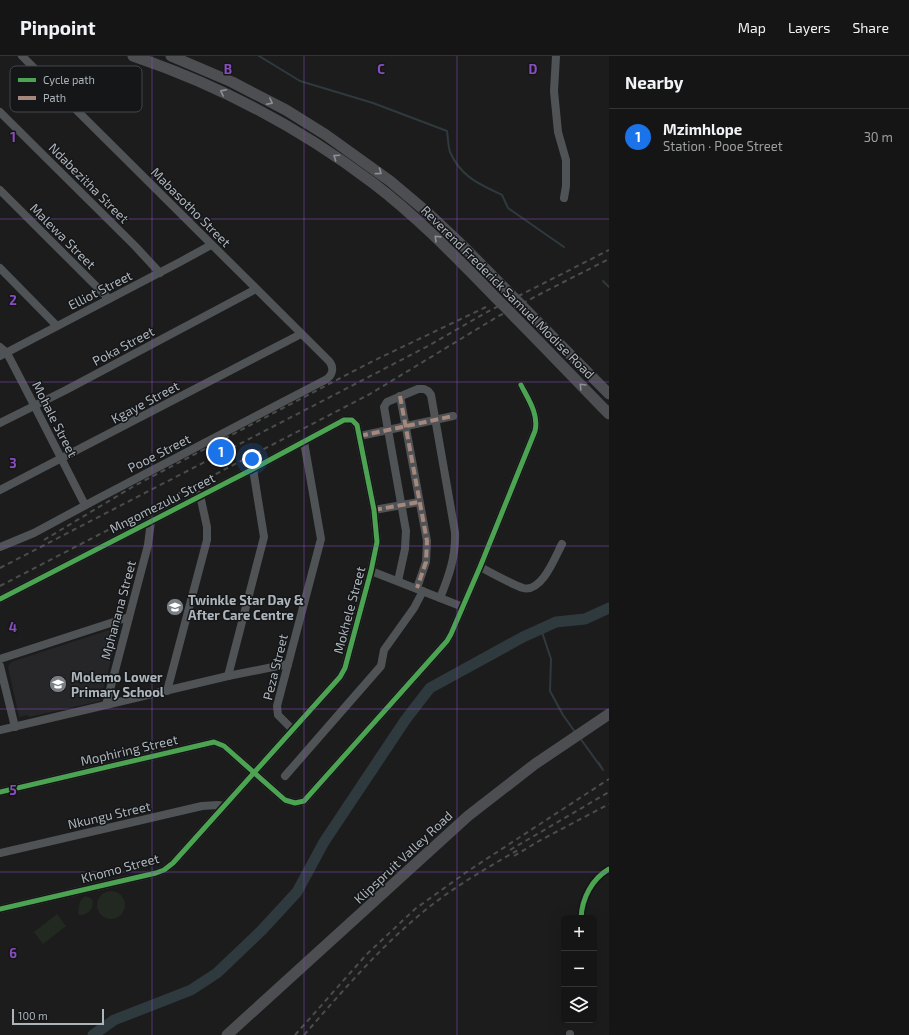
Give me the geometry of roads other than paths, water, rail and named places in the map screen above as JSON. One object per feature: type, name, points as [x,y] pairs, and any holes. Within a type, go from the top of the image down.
[{"type":"main road","name":"Reverend Frederick Samuel Modise Road","points":[[133,56],[180,73],[222,91],[274,118],[338,158],[374,184],[420,223],[464,265],[609,414]]},
{"type":"main road","name":"Reverend Frederick Samuel Modise Road","points":[[171,56],[232,82],[286,110],[326,135],[390,181],[428,213],[464,247],[609,394]]},
{"type":"main road","name":"Klipspruit Valley Road","points":[[236,1035],[464,828],[565,748],[596,726],[609,714]]},
{"type":"main road","name":"Klipspruit Valley Road","points":[[596,726],[609,721]]},
{"type":"main road","name":"Klipspruit Valley Road","points":[[227,1035],[468,816],[510,783],[565,748]]},
{"type":"street","name":"Mabasotho Street","points":[[22,56],[32,66]]},
{"type":"street","points":[[556,56],[554,91],[558,132],[566,160],[566,186],[564,198]]},
{"type":"street","name":"Ndabezitha Street","points":[[0,112],[135,246],[160,273]]},
{"type":"street","name":"Mabasotho Street","points":[[78,112],[332,364],[332,372],[329,378]]},
{"type":"street","name":"Malewa Street","points":[[0,190],[109,299]]},
{"type":"street","name":"Elliot Street","points":[[3,355],[160,273],[211,244]]},
{"type":"street","points":[[0,268],[57,326]]},
{"type":"street","name":"Poka Street","points":[[0,423],[256,289]]},
{"type":"street","name":"Kgaye Street","points":[[0,490],[301,334]]},
{"type":"street","name":"Mohale Street","points":[[0,347],[3,355],[34,404],[85,505]]},
{"type":"street","name":"Pooe Street","points":[[0,547],[29,536],[85,505],[329,378]]},
{"type":"street","name":"Mophiring Street","points":[[0,792],[212,742],[224,746],[287,801],[295,803],[304,801],[447,641],[451,634],[480,567],[536,428],[537,420],[534,410],[521,385]]},
{"type":"street","points":[[398,581],[406,541],[406,531],[384,407],[387,402],[400,396],[418,389],[424,389],[431,395],[453,521],[455,543],[453,563],[440,598]]},
{"type":"street","points":[[285,776],[381,666],[384,650],[414,608],[420,590],[426,562],[427,541],[400,396]]},
{"type":"street","points":[[360,436],[453,416]]},
{"type":"street","name":"Mngomezulu Street","points":[[0,599],[253,469],[344,420],[355,422]]},
{"type":"street","name":"Mokhele Street","points":[[254,773],[343,673],[371,571],[377,542],[374,510],[360,436],[355,422]]},
{"type":"street","name":"Peza Street","points":[[293,730],[278,715],[278,703],[321,539],[304,442]]},
{"type":"street","points":[[228,676],[264,537],[253,469]]},
{"type":"street","points":[[167,691],[207,540],[207,527],[200,495]]},
{"type":"street","points":[[374,510],[419,502]]},
{"type":"street","name":"Mphanana Street","points":[[106,705],[148,545],[151,521]]},
{"type":"street","points":[[480,567],[523,588],[533,587],[542,579],[562,544]]},
{"type":"street","points":[[371,571],[463,607]]},
{"type":"street","points":[[0,659],[129,617]]},
{"type":"street","points":[[0,730],[228,676],[288,664]]},
{"type":"street","points":[[0,666],[14,727]]},
{"type":"street","name":"Khomo Street","points":[[0,909],[164,870],[173,863],[254,773]]},
{"type":"street","name":"Nkungu Street","points":[[0,853],[202,806],[224,806]]},
{"type":"waterway","points":[[259,56],[300,81],[373,103],[447,131],[450,152],[454,161],[465,174],[478,183],[502,195],[508,208],[564,247]]},
{"type":"waterway","points":[[603,281],[609,287]]},
{"type":"waterway","points":[[93,1035],[114,1020],[191,990],[217,973],[262,930],[297,892],[324,842],[406,719],[430,688],[523,637],[556,622],[585,619],[609,608]]},
{"type":"waterway","points":[[541,629],[551,659],[550,691],[563,715],[575,732]]},
{"type":"waterway","points":[[580,738],[603,770],[599,763]]},
{"type":"railway","points":[[0,568],[428,346],[489,311],[609,250]]},
{"type":"railway","points":[[0,586],[370,394],[497,317],[609,259]]},
{"type":"railway","points":[[44,540],[134,486],[373,361],[486,307]]},
{"type":"railway","points":[[295,1035],[367,954],[415,909],[468,871],[609,779]]},
{"type":"railway","points":[[510,850],[609,792]]},
{"type":"railway","points":[[514,856],[609,804]]},
{"type":"railway","points":[[304,1035],[361,971],[391,940],[423,912],[457,887],[518,850]]},
{"type":"place","name":"Mzimhlope","points":[[221,452]]},
{"type":"place","name":"Twinkle Star Day & After Care Centre","points":[[175,607]]},
{"type":"place","name":"Molemo Lower Primary School","points":[[58,684]]}]
